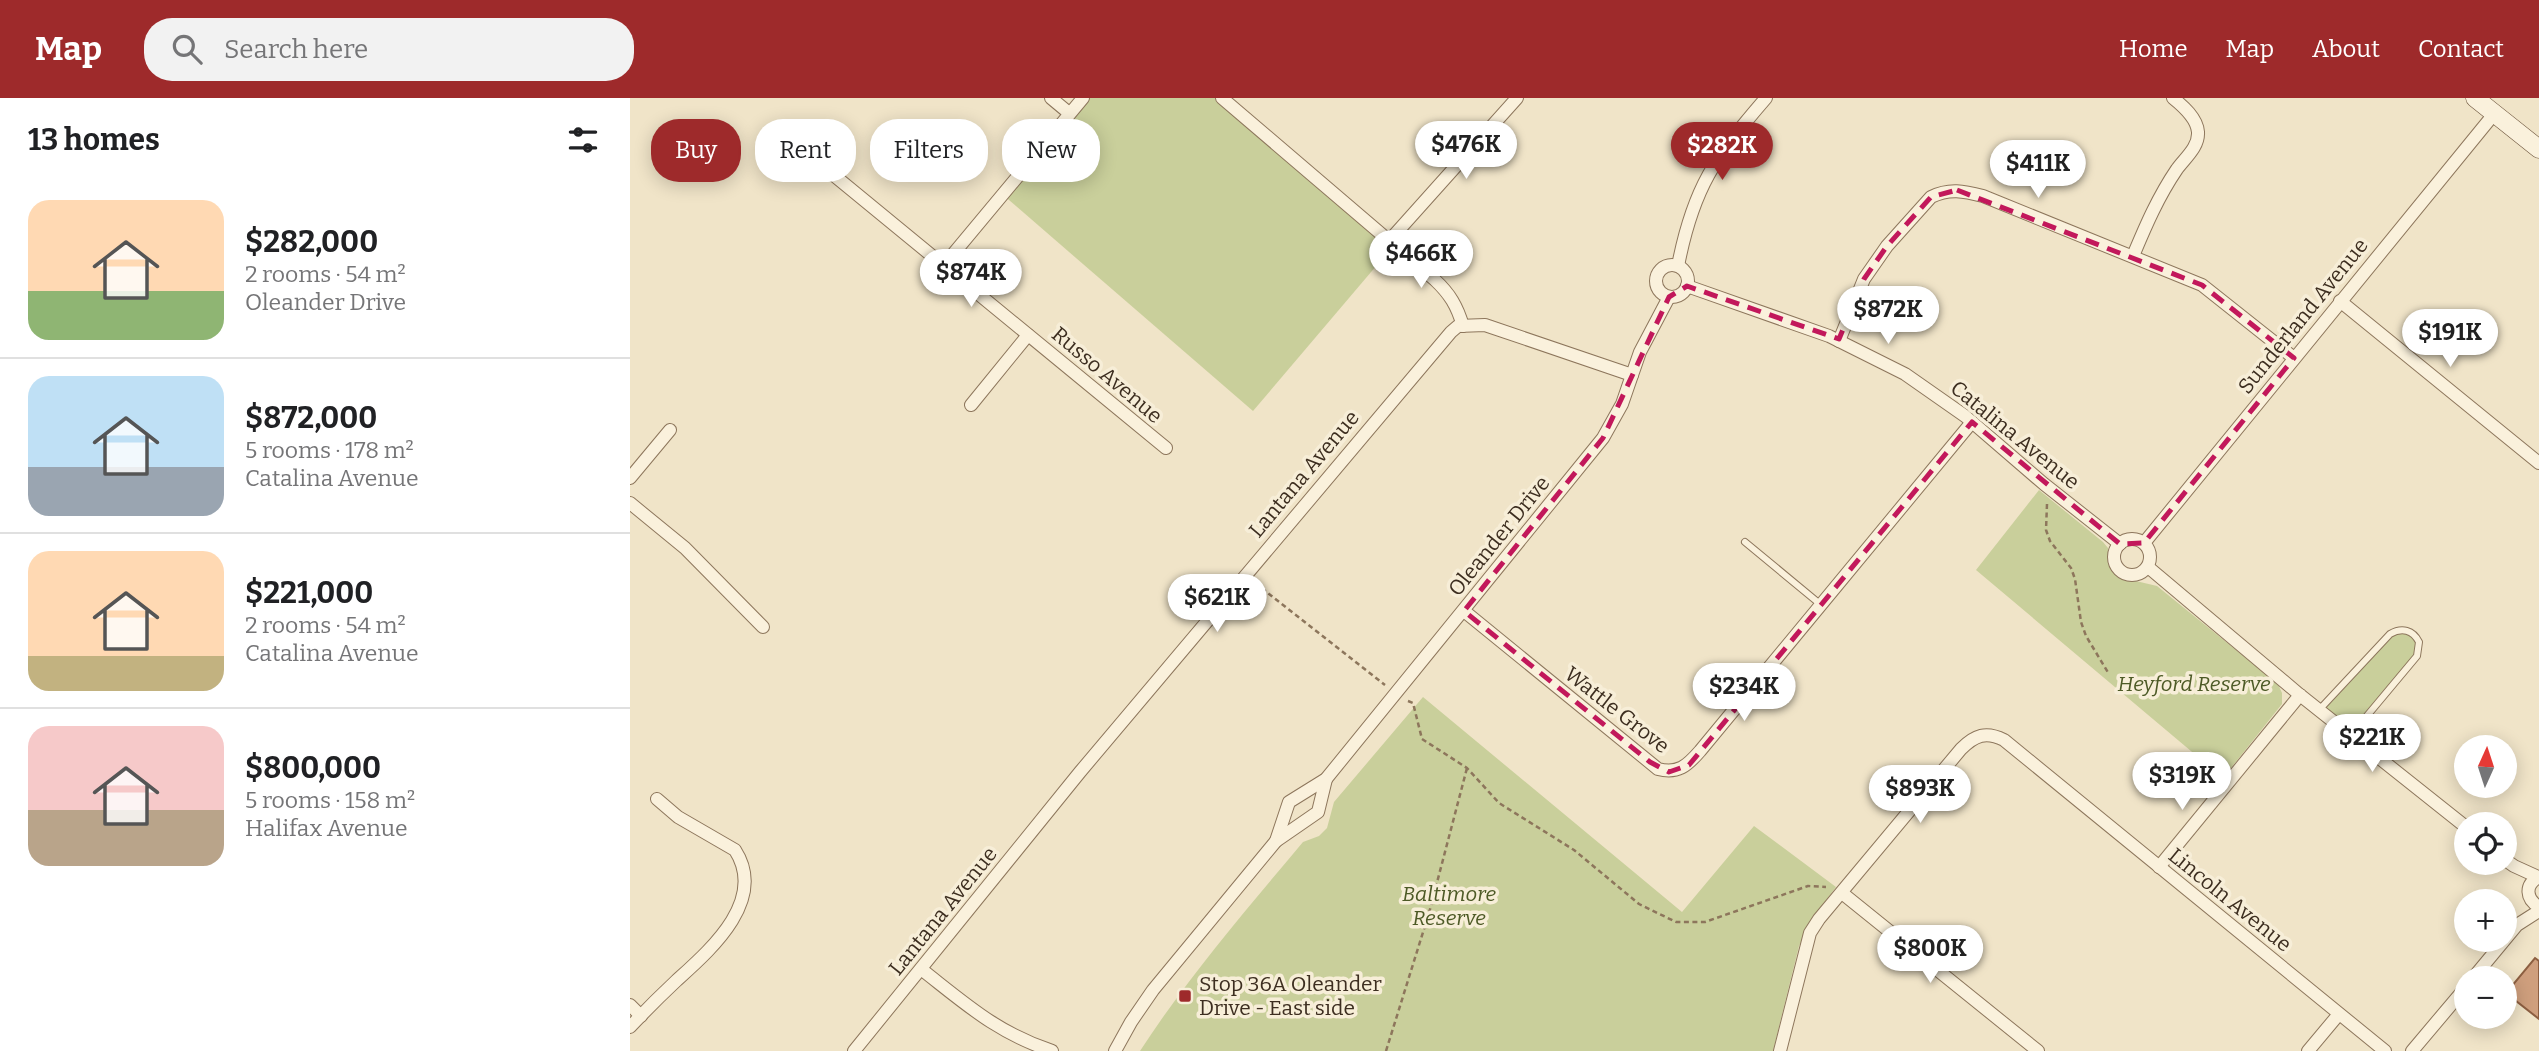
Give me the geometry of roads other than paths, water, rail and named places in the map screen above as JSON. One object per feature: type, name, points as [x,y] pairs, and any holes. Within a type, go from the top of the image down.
[{"type":"street","points":[[1051,98],[1069,113]]},
{"type":"street","points":[[943,265],[1083,98]]},
{"type":"street","points":[[1222,98],[1448,293],[1457,306],[1463,326],[1485,325],[1632,375]]},
{"type":"street","points":[[1678,266],[1685,229],[1709,171],[1728,142],[1766,98]]},
{"type":"street","points":[[2133,256],[2152,209],[2192,150],[2197,137],[2198,129],[2190,115],[2173,98]]},
{"type":"street","points":[[2475,98],[2539,149]]},
{"type":"street","points":[[1389,241],[1513,99]]},
{"type":"street","name":"Sunderland Avenue","points":[[2144,543],[2494,114]]},
{"type":"street","name":"Russo Avenue","points":[[842,182],[1166,448]]},
{"type":"street","points":[[1839,341],[1864,279],[1874,265],[1923,204],[1940,192],[1957,190],[1983,196],[2202,285],[2294,358]]},
{"type":"street","points":[[1678,266],[1686,273],[1687,286],[1679,295],[1669,297],[1658,289],[1656,278],[1664,267],[1678,266]]},
{"type":"street","name":"Catalina Avenue","points":[[1687,286],[1839,341],[1905,374],[1972,422],[2120,544]]},
{"type":"street","name":"Oleander Drive","points":[[1276,841],[1289,802],[1326,779],[1603,438],[1622,404],[1640,352],[1669,297]]},
{"type":"street","points":[[2340,301],[2539,463]]},
{"type":"street","name":"Lantana Avenue","points":[[854,1051],[1080,772],[1245,575],[1434,351],[1451,332],[1463,326]]},
{"type":"street","points":[[971,405],[1028,335]]},
{"type":"street","name":"Wattle Grove","points":[[1464,611],[1658,769],[1669,772],[1680,770],[1689,765],[1819,604],[1972,422]]},
{"type":"street","points":[[630,478],[670,430]]},
{"type":"street","points":[[630,503],[685,548],[763,627]]},
{"type":"street","points":[[2133,539],[2144,543],[2150,552],[2148,567],[2137,575],[2119,569],[2114,556],[2120,544],[2133,539]]},
{"type":"street","points":[[2148,567],[2300,695],[2454,817]]},
{"type":"street","points":[[2159,867],[2300,695]]},
{"type":"street","name":"Lincoln Avenue","points":[[1842,893],[1961,749],[1976,736],[1996,736],[2385,1051]]},
{"type":"street","name":"Oleander Drive","points":[[1115,1051],[1153,990],[1276,841],[1318,811],[1326,779]]},
{"type":"street","points":[[630,1027],[716,944],[731,925],[744,881],[740,859],[735,850],[678,817],[657,799]]},
{"type":"street","points":[[2483,966],[2534,902],[2530,885],[2539,877],[2517,866]]},
{"type":"street","points":[[2517,875],[2534,902]]},
{"type":"street","points":[[1780,1051],[1810,933],[1842,893],[2038,1051]]},
{"type":"street","points":[[921,969],[988,1022],[1052,1051]]},
{"type":"street","points":[[2412,1051],[2454,1000]]},
{"type":"street","points":[[630,1005],[641,1016]]},
{"type":"street","points":[[2308,1051],[2339,1014]]},
{"type":"lane","points":[[1745,542],[1819,604]]},
{"type":"lane","points":[[2319,710],[2390,634],[2403,629],[2413,633],[2419,642],[2417,656],[2350,735]]},
{"type":"place","name":"Stop 36A Oleander Drive - East side","points":[[1185,996]]},
{"type":"park label","name":"Heyford Reserve","points":[[2194,684]]},
{"type":"park label","name":"Baltimore Reserve","points":[[1449,906]]}]
